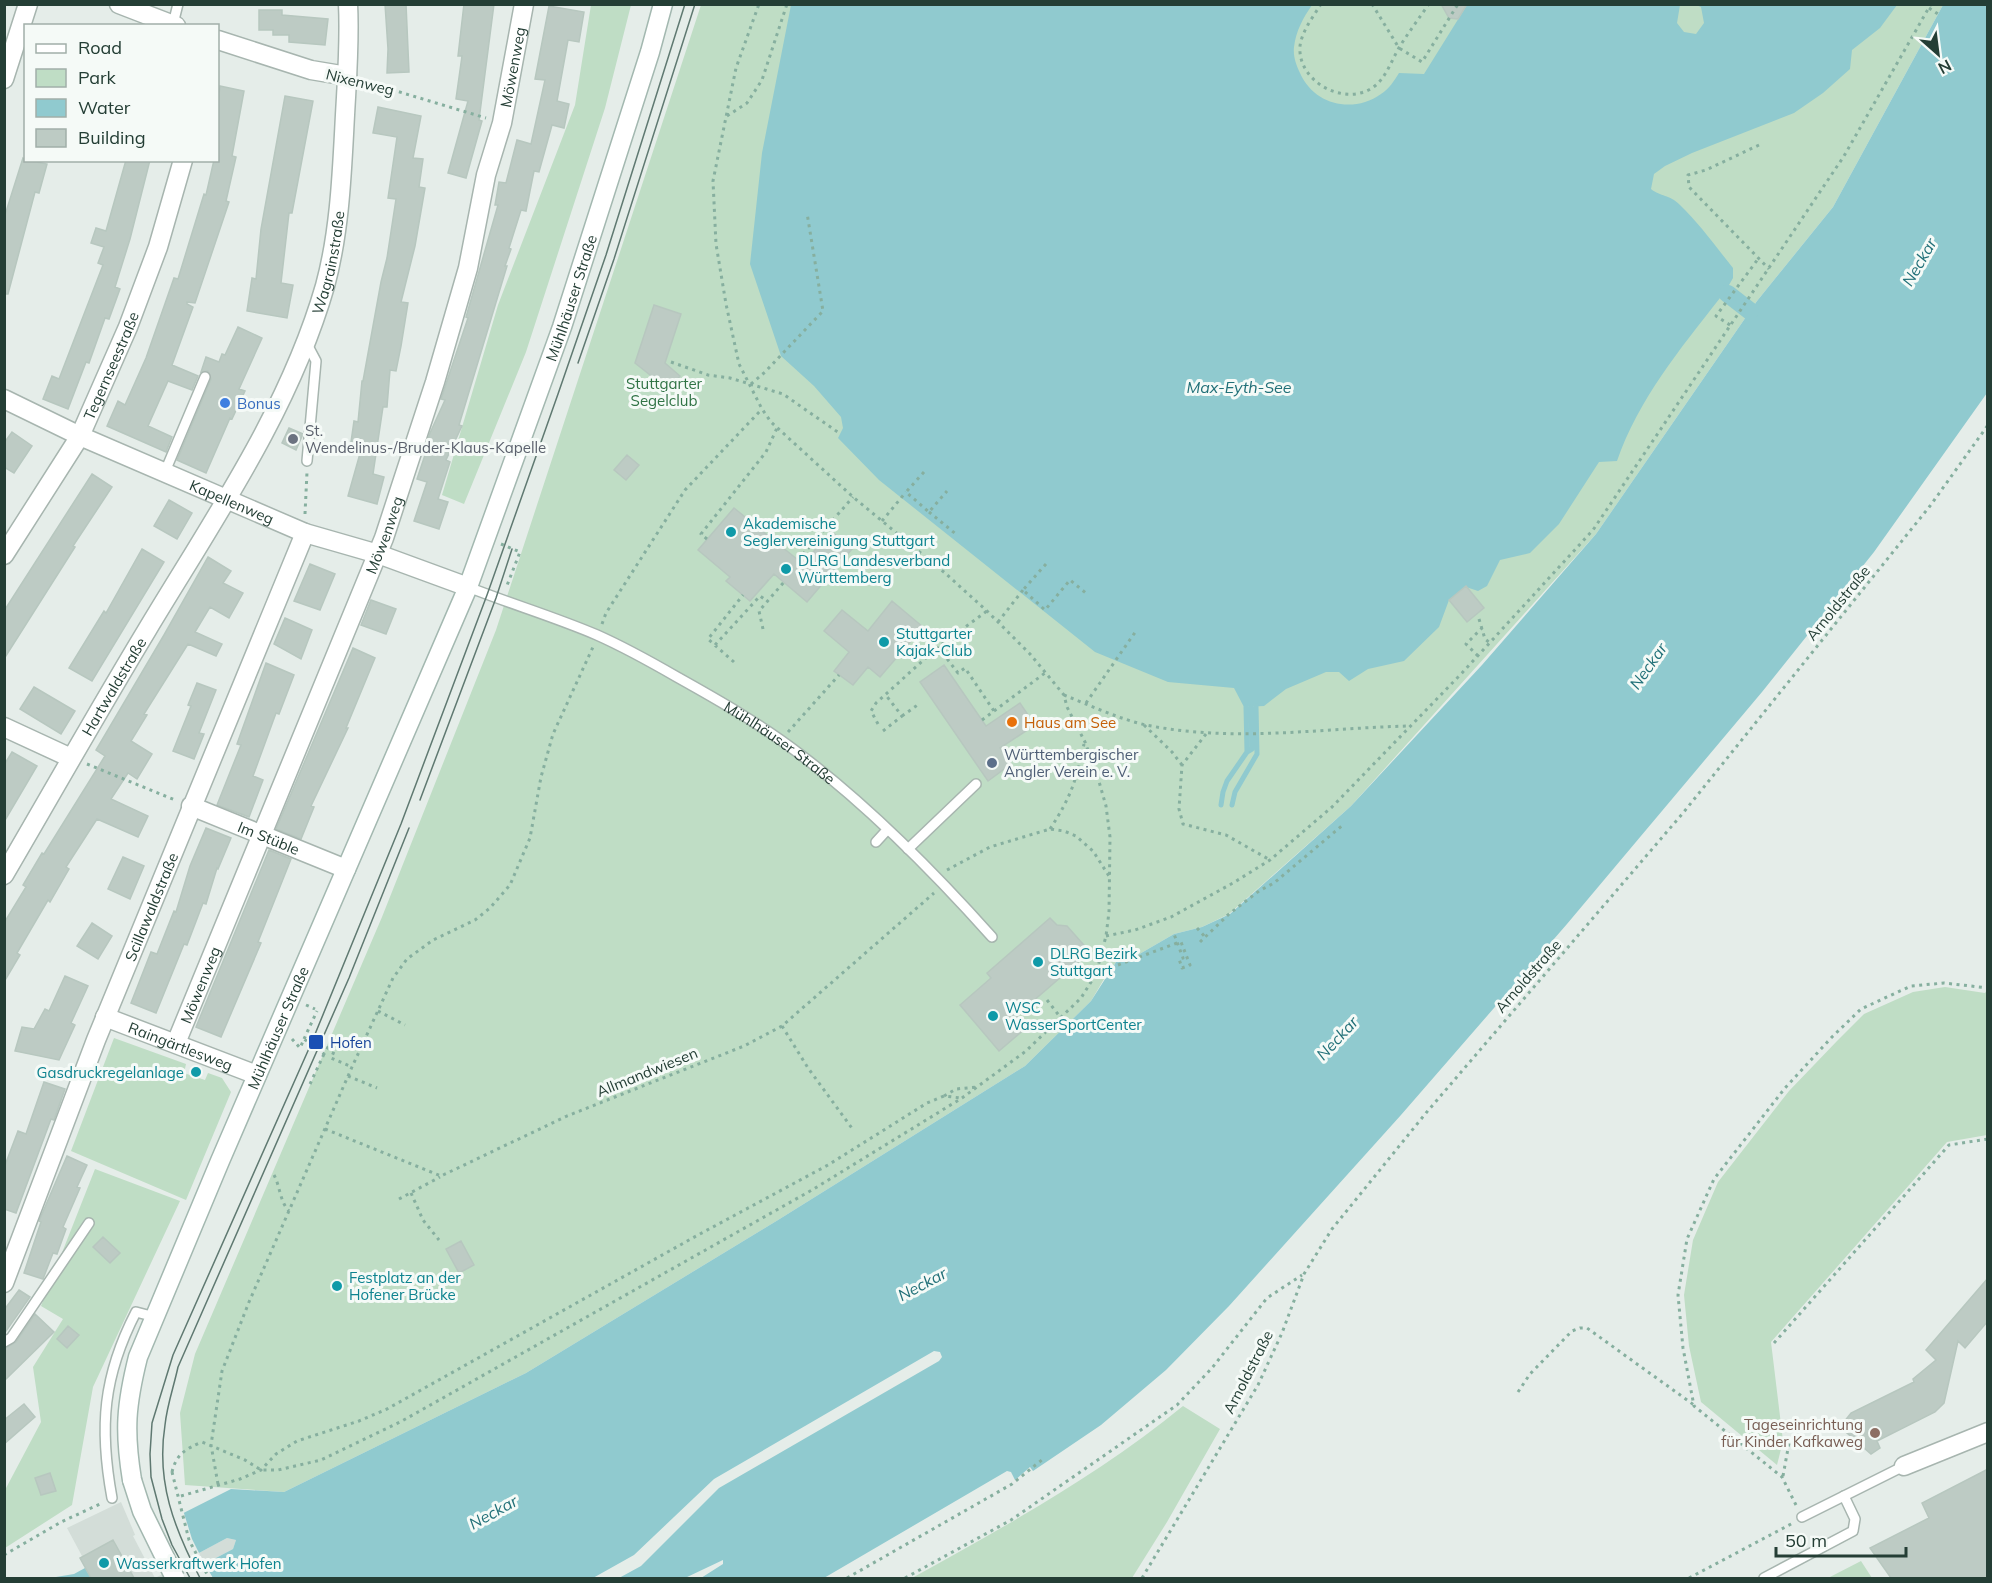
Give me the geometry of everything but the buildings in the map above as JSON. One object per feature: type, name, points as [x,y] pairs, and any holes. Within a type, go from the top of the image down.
[{"type":"street","points":[[4,79],[28,4]]},
{"type":"street","points":[[119,4],[171,24]]},
{"type":"street","name":"Wagrainstraße","points":[[226,501],[283,394],[306,342],[325,285],[334,246],[342,169],[350,39],[348,4]]},
{"type":"street","name":"Möwenweg","points":[[176,1043],[378,554],[435,382],[468,268],[486,175],[502,123],[524,4]]},
{"type":"street","name":"Mühlhäuser Straße","points":[[175,1578],[142,1511],[132,1480],[127,1451],[126,1422],[138,1357],[468,587],[562,327],[650,52],[663,4]]},
{"type":"street","name":"Nixenweg","points":[[219,40],[311,70],[347,76]]},
{"type":"street","name":"Tegernseestraße","points":[[4,555],[80,436],[158,247],[182,162]]},
{"type":"street","name":"Kapellenweg","points":[[4,399],[80,436],[226,501],[256,511],[305,533],[378,554],[468,587]]},
{"type":"street","name":"Hartwaldstraße","points":[[4,875],[71,758],[226,501]]},
{"type":"street","name":"Scillawaldstraße","points":[[4,1283],[105,1017],[305,533]]},
{"type":"street","points":[[4,727],[71,758]]},
{"type":"street","name":"Im Stüble","points":[[191,806],[346,869]]},
{"type":"street","name":"Raingärtlesweg","points":[[105,1017],[258,1075]]},
{"type":"street","points":[[1904,1466],[1988,1432]]},
{"type":"lane","points":[[174,24],[177,4]]},
{"type":"lane","points":[[306,342],[316,362],[307,461]]},
{"type":"lane","points":[[164,474],[206,377]]},
{"type":"lane","name":"Mühlhäuser Straße","points":[[468,587],[597,635],[633,652],[728,705],[780,740],[850,794],[908,849],[992,937]]},
{"type":"lane","points":[[908,849],[976,784]]},
{"type":"lane","points":[[876,842],[887,830]]},
{"type":"lane","points":[[4,1342],[11,1338],[89,1223]]},
{"type":"lane","points":[[112,1498],[104,1427],[111,1374],[122,1339],[136,1312],[155,1317]]},
{"type":"lane","points":[[1802,1517],[1904,1466]]},
{"type":"lane","points":[[1764,1578],[1853,1531],[1855,1519],[1844,1496]]},
{"type":"path","points":[[181,1496],[240,1479],[261,1470],[278,1470],[321,1460],[402,1421],[860,1163],[962,1098],[1026,1051],[1081,998],[1096,974],[1106,936],[1110,837],[1106,806],[1085,742],[1067,707],[1064,695],[1030,654],[987,611],[853,497],[777,428],[762,409],[740,364],[726,304],[716,244],[713,181],[736,68],[759,4]]},
{"type":"path","points":[[726,116],[747,103],[762,80],[786,4]]},
{"type":"path","points":[[1321,4],[1300,46],[1303,61],[1308,72],[1319,84],[1340,94],[1355,94],[1375,86],[1387,72],[1399,48],[1429,4]]},
{"type":"path","points":[[1372,4],[1399,48],[1422,62],[1458,4]]},
{"type":"path","points":[[1106,936],[1135,930],[1171,917],[1270,860],[1332,807],[1478,656],[1593,530],[1844,156],[1930,6],[1938,14]]},
{"type":"path","name":"Nixenweg","points":[[347,76],[502,123]]},
{"type":"path","points":[[1759,145],[1706,170],[1688,175],[1689,187],[1769,269]]},
{"type":"path","points":[[750,385],[823,311],[807,213]]},
{"type":"path","points":[[1730,325],[1716,316],[1758,259]]},
{"type":"path","points":[[671,362],[708,375],[730,378],[783,394],[839,433]]},
{"type":"path","points":[[218,1484],[212,1445],[222,1371],[289,1211],[393,978],[407,958],[433,940],[475,920],[490,908],[510,885],[530,838],[541,777],[553,734],[587,661],[606,613],[685,490],[762,409]]},
{"type":"path","name":"Arnoldstraße","points":[[1142,1578],[1258,1385],[1282,1333],[1304,1274],[1332,1229],[1426,1113],[1683,813],[1842,618],[1930,506],[1988,425]]},
{"type":"path","points":[[707,539],[701,534],[766,452],[777,428]]},
{"type":"path","points":[[305,533],[307,461]]},
{"type":"path","points":[[882,521],[924,472]]},
{"type":"path","points":[[929,512],[947,491]]},
{"type":"path","points":[[906,492],[957,535]]},
{"type":"path","points":[[798,560],[853,497]]},
{"type":"path","points":[[482,549],[493,555],[497,543],[520,552],[502,600]]},
{"type":"path","points":[[998,622],[1046,564]]},
{"type":"path","points":[[1023,590],[1045,610],[1070,580],[1086,594]]},
{"type":"path","points":[[763,629],[759,611],[784,582]]},
{"type":"path","points":[[734,662],[708,639],[743,595]]},
{"type":"path","points":[[715,645],[760,596],[767,602]]},
{"type":"path","points":[[878,724],[871,711],[885,694],[938,647],[987,611]]},
{"type":"path","points":[[1479,619],[1485,639],[1490,643]]},
{"type":"path","points":[[1478,656],[1467,644],[1482,628]]},
{"type":"path","points":[[1086,703],[1136,631]]},
{"type":"path","points":[[938,647],[958,673],[965,668],[994,711]]},
{"type":"path","points":[[982,720],[1045,673]]},
{"type":"path","points":[[780,740],[839,675]]},
{"type":"path","points":[[885,694],[902,716]]},
{"type":"path","points":[[1064,695],[1143,724],[1206,734],[1247,735],[1411,726]]},
{"type":"path","points":[[883,731],[919,704]]},
{"type":"path","points":[[1143,724],[1182,765]]},
{"type":"path","points":[[1206,734],[1182,765],[1179,810],[1183,824],[1226,835],[1270,860]]},
{"type":"path","points":[[1085,742],[1075,784],[1064,808],[1050,829],[1076,836],[1093,851],[1110,878]]},
{"type":"path","points":[[71,758],[157,793]]},
{"type":"path","points":[[1200,942],[1230,914],[1259,891],[1274,884],[1344,824]]},
{"type":"path","name":"Allmandwiesen","points":[[399,1199],[441,1176],[567,1116],[744,1046],[782,1026],[940,882],[948,868],[990,848],[1050,829]]},
{"type":"path","points":[[1197,928],[1205,937]]},
{"type":"path","points":[[1118,964],[1177,943],[1181,942],[1190,965],[1182,968],[1179,959],[1183,958],[1177,943],[1174,934]]},
{"type":"path","points":[[1695,1406],[1683,1347],[1678,1295],[1687,1239],[1714,1179],[1785,1088],[1832,1037],[1862,1009],[1911,986],[1944,983],[1988,988]]},
{"type":"path","points":[[1047,1000],[1061,1018]]},
{"type":"path","points":[[276,1032],[292,1039],[300,1048],[316,1010],[305,1004]]},
{"type":"path","points":[[378,1011],[405,1025]]},
{"type":"path","points":[[782,1026],[808,1068],[854,1131]]},
{"type":"path","points":[[304,1039],[324,1054]]},
{"type":"path","points":[[310,1084],[331,1042],[337,1045],[331,1058],[352,1067]]},
{"type":"path","points":[[348,1076],[377,1088]]},
{"type":"path","points":[[261,1470],[276,1454],[297,1441],[359,1421],[387,1409],[698,1235],[828,1166],[927,1103],[956,1089],[979,1086]]},
{"type":"path","points":[[944,1096],[962,1098]]},
{"type":"path","points":[[325,1129],[441,1176]]},
{"type":"path","points":[[1774,1343],[1948,1145],[1988,1139]]},
{"type":"path","points":[[274,1174],[280,1185],[284,1206],[289,1211]]},
{"type":"path","points":[[411,1193],[423,1220],[439,1240]]},
{"type":"path","points":[[905,1578],[1011,1520],[1177,1405],[1212,1368],[1267,1298],[1304,1274]]},
{"type":"path","points":[[1518,1392],[1530,1374],[1572,1331],[1580,1328],[1587,1329],[1695,1406],[1782,1477],[1802,1517],[1689,1578]]},
{"type":"path","points":[[209,1578],[189,1540],[172,1472],[175,1462],[188,1448],[202,1442],[261,1470]]},
{"type":"path","points":[[1782,1477],[1789,1443]]},
{"type":"path","points":[[847,1578],[1012,1484],[1043,1459]]},
{"type":"path","points":[[4,1555],[61,1522],[112,1498]]},
{"type":"shaded area","points":[[121,1502],[156,1576],[227,1538],[236,1540],[233,1549],[178,1578],[91,1578],[67,1528]]},
{"type":"green space","points":[[591,5],[631,5],[605,108],[526,352],[464,504],[442,495],[498,305],[575,105]]},
{"type":"green space","name":"Stuttgarter Segelclub","points":[[701,5],[1943,5],[1833,207],[1757,301],[1596,534],[1351,806],[1229,914],[1202,927],[1174,934],[1136,956],[1116,962],[1091,1001],[1025,1066],[526,1373],[284,1492],[185,1485],[180,1413],[195,1354],[382,917],[496,630]]},
{"type":"green space","points":[[1945,987],[1985,993],[1987,990],[1987,1135],[1947,1142],[1771,1342],[1783,1441],[1777,1465],[1701,1402],[1689,1346],[1684,1295],[1693,1240],[1718,1182],[1789,1091],[1837,1041],[1864,1014],[1913,992]]},
{"type":"green space","points":[[114,1038],[186,1064],[184,1073],[205,1080],[208,1073],[222,1078],[231,1092],[186,1200],[71,1151]]},
{"type":"green space","points":[[95,1169],[180,1201],[93,1387],[72,1505],[5,1548],[5,1490],[41,1422],[33,1367],[63,1319],[41,1306]]},
{"type":"green space","points":[[1183,1406],[1220,1429],[1132,1578],[912,1578],[1086,1477]]},
{"type":"green space","points":[[1861,1561],[1872,1578],[1828,1578]]},
{"type":"water","name":"Max-Eyth-See","points":[[791,5],[1312,5],[1296,36],[1294,57],[1296,64],[1306,84],[1315,93],[1324,99],[1347,105],[1358,104],[1381,94],[1399,73],[1424,74],[1467,5],[1680,5],[1677,23],[1684,32],[1696,34],[1704,23],[1701,7],[1696,5],[1897,5],[1880,28],[1852,50],[1850,69],[1823,93],[1794,113],[1692,153],[1654,174],[1651,189],[1680,205],[1701,227],[1733,268],[1733,278],[1729,285],[1732,288],[1724,300],[1720,298],[1661,376],[1636,417],[1617,461],[1599,462],[1559,524],[1530,553],[1500,560],[1487,586],[1478,591],[1466,587],[1449,600],[1439,627],[1404,661],[1368,669],[1349,681],[1339,672],[1326,672],[1286,689],[1264,706],[1244,707],[1234,688],[1168,682],[1095,652],[879,480],[838,438],[843,428],[841,417],[814,386],[781,356],[750,264],[762,153]]},
{"type":"water","name":"Neckar","points":[[1943,5],[1987,5],[1987,393],[1874,552],[1762,692],[1567,924],[1401,1115],[1229,1306],[1166,1370],[1101,1425],[1033,1471],[1030,1467],[1015,1480],[1011,1472],[1007,1471],[824,1578],[701,1578],[723,1564],[723,1560],[685,1578],[619,1578],[641,1566],[719,1488],[939,1361],[942,1357],[940,1352],[934,1351],[714,1479],[634,1555],[593,1578],[178,1578],[233,1549],[236,1540],[227,1538],[156,1576],[136,1537],[231,1489],[284,1492],[526,1373],[1025,1066],[1091,1001],[1116,962],[1136,956],[1174,934],[1202,927],[1230,914],[1351,806],[1482,665],[1596,534],[1757,301],[1833,207]]},
{"type":"water","points":[[85,1568],[91,1578],[50,1578],[74,1574]]},
{"type":"pier","points":[[183,1510],[192,1539],[200,1555],[155,1578],[133,1536]]},
{"type":"pier","points":[[203,1561],[213,1578],[175,1578],[176,1576]]},
{"type":"waterway","points":[[1728,294],[1750,311]]},
{"type":"waterway","points":[[1232,805],[1235,792],[1257,754],[1256,706]]},
{"type":"waterway","points":[[1221,805],[1227,781],[1247,752],[1246,707]]},
{"type":"waterway","points":[[1247,752],[1252,749],[1251,707]]},
{"type":"tram line","points":[[190,1578],[172,1545],[162,1519],[151,1477],[152,1423],[173,1355],[311,1044],[401,824],[487,595],[558,394],[606,255],[685,4]]},
{"type":"tram line","points":[[578,363],[614,259],[695,4]]},
{"type":"tram line","points":[[420,800],[496,598],[512,549]]},
{"type":"tram line","points":[[200,1578],[175,1523],[169,1504],[163,1466],[166,1418],[178,1367],[349,978],[409,828]]},
{"type":"place","name":"Bonus","points":[[225,403]]},
{"type":"place","name":"St. Wendelinus-/Bruder-Klaus-Kapelle","points":[[293,439]]},
{"type":"place","name":"Akademische Seglervereinigung Stuttgart","points":[[731,532]]},
{"type":"place","name":"DLRG Landesverband Württemberg","points":[[786,569]]},
{"type":"place","name":"Stuttgarter Kajak-Club","points":[[884,642]]},
{"type":"place","name":"Haus am See","points":[[1012,722]]},
{"type":"place","name":"Württembergischer Angler Verein e. V.","points":[[992,763]]},
{"type":"place","name":"DLRG Bezirk Stuttgart","points":[[1038,962]]},
{"type":"place","name":"WSC WasserSportCenter","points":[[993,1016]]},
{"type":"place","name":"Hofen","points":[[316,1042]]},
{"type":"place","name":"Gasdruckregelanlage","points":[[196,1072]]},
{"type":"place","name":"Festplatz an der Hofener Brücke","points":[[337,1286]]},
{"type":"place","name":"Tageseinrichtung für Kinder Kafkaweg","points":[[1875,1433]]},
{"type":"place","name":"Wasserkraftwerk Hofen","points":[[104,1563]]}]
